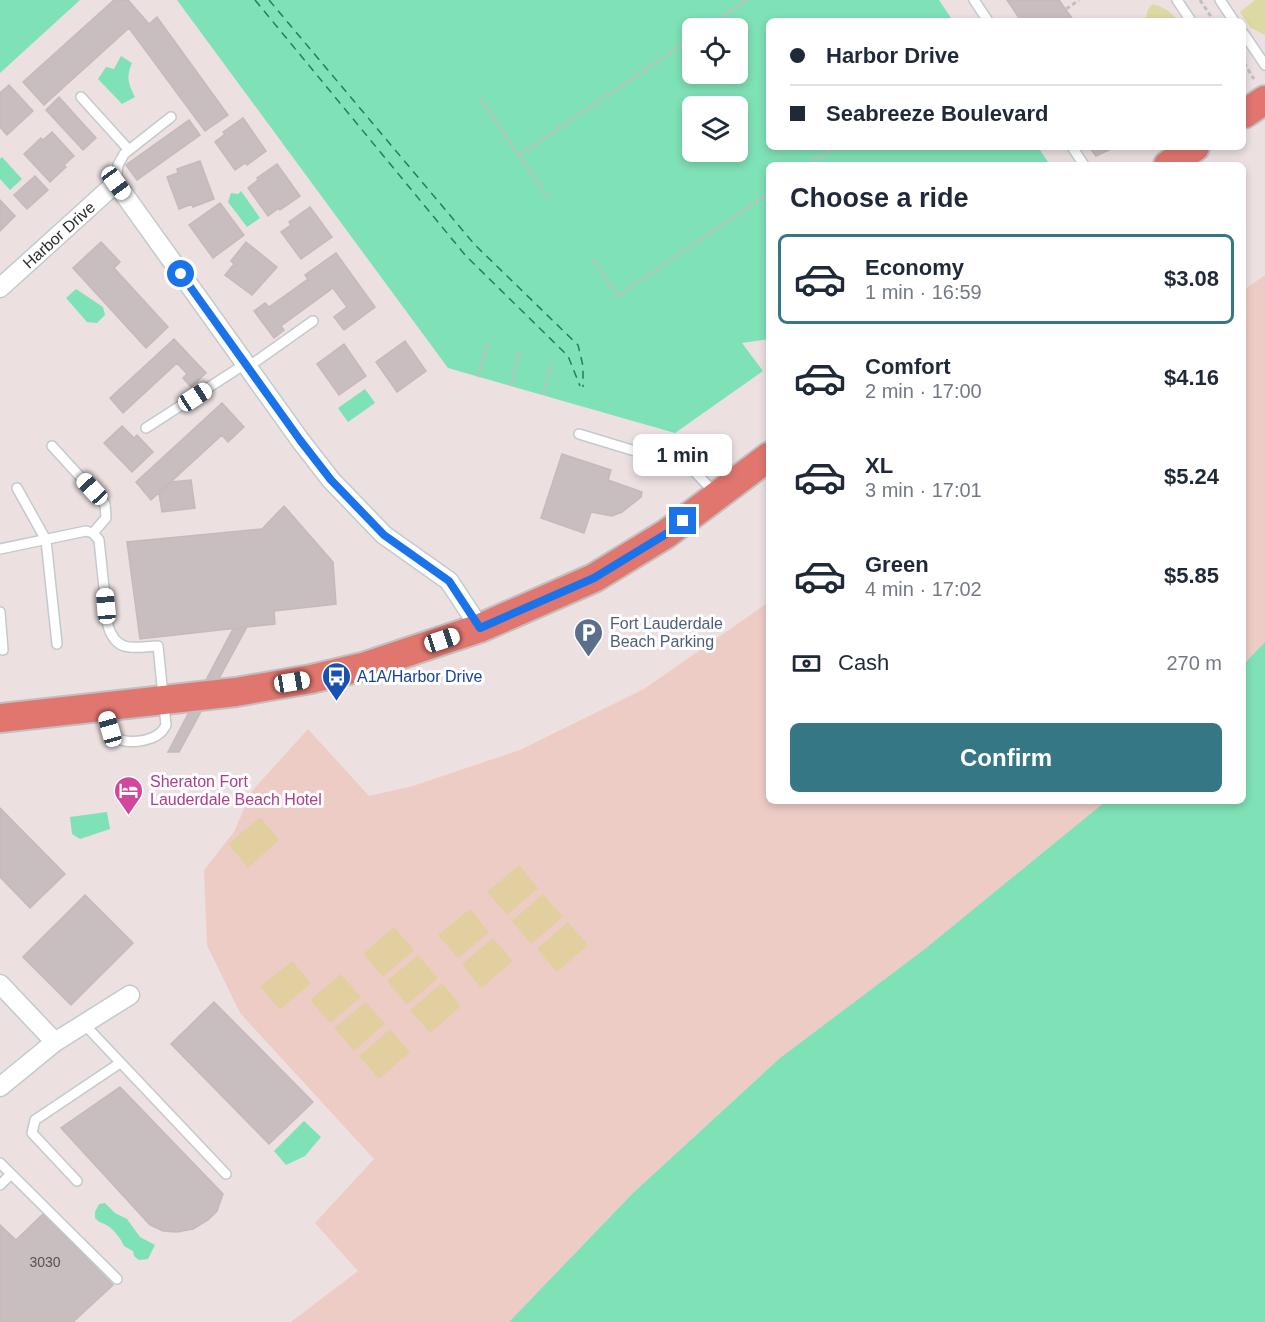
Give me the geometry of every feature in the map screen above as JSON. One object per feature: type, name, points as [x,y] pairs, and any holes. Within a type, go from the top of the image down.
[{"type":"main road","points":[[1172,162],[1190,150]]},
{"type":"main road","points":[[0,718],[236,692],[311,679],[366,666],[480,628],[594,578],[666,534],[766,459]]},
{"type":"street","name":"Harbor Drive","points":[[0,288],[116,183]]},
{"type":"street","points":[[116,183],[246,366],[331,480],[384,535],[449,581],[480,628]]},
{"type":"street","points":[[0,984],[55,1042]]},
{"type":"street","points":[[0,1087],[55,1042],[130,994]]},
{"type":"lane","points":[[974,0],[986,18]]},
{"type":"lane","points":[[1177,0],[1189,18]]},
{"type":"lane","points":[[1220,0],[1232,18]]},
{"type":"lane","points":[[1246,37],[1265,65]]},
{"type":"lane","points":[[81,97],[129,150]]},
{"type":"lane","points":[[116,183],[118,165],[124,154],[171,117]]},
{"type":"lane","points":[[146,428],[313,321]]},
{"type":"lane","points":[[579,434],[690,468],[718,495]]},
{"type":"lane","points":[[52,447],[105,504],[106,518],[93,533]]},
{"type":"lane","points":[[17,488],[46,540],[57,644]]},
{"type":"lane","points":[[0,549],[86,531],[93,533],[99,540],[108,626],[112,638],[118,644],[128,648],[158,642],[166,725],[160,733],[147,740],[122,741],[110,729],[103,707]]},
{"type":"lane","points":[[0,612],[3,650]]},
{"type":"lane","points":[[84,1024],[226,1174]]},
{"type":"lane","points":[[77,1181],[32,1133],[34,1120],[120,1063]]},
{"type":"lane","points":[[0,1163],[117,1279]]},
{"type":"lane","points":[[0,1185],[11,1174]]},
{"type":"path","points":[[720,18],[747,0]]},
{"type":"path","points":[[1066,9],[1078,0]]},
{"type":"path","points":[[1200,0],[1212,18]]},
{"type":"path","points":[[519,155],[682,44]]},
{"type":"path","points":[[480,98],[548,198]]},
{"type":"path","points":[[812,162],[830,150]]},
{"type":"path","points":[[593,260],[618,296],[766,195]]},
{"type":"path","points":[[478,377],[488,344]]},
{"type":"path","points":[[511,386],[519,352]]},
{"type":"path","points":[[543,395],[551,363]]},
{"type":"shaded area","points":[[0,0],[80,0],[0,73]]},
{"type":"shaded area","points":[[177,0],[939,0],[951,18],[766,18],[766,150],[1040,150],[1048,162],[766,162],[766,339],[742,343],[763,371],[675,433],[448,368]]},
{"type":"shaded area","points":[[1255,0],[1265,0],[1265,35],[1251,28],[1240,12]]},
{"type":"shaded area","points":[[1153,4],[1167,10],[1176,18],[1146,18]]},
{"type":"shaded area","points":[[121,56],[132,63],[129,80],[135,97],[122,104],[98,79],[106,67],[114,69]]},
{"type":"shaded area","points":[[2,157],[22,179],[10,190],[0,179],[0,159]]},
{"type":"shaded area","points":[[241,191],[260,218],[247,227],[228,202],[231,193],[238,194]]},
{"type":"shaded area","points":[[76,289],[103,307],[105,315],[97,323],[87,322],[66,298]]},
{"type":"shaded area","points":[[365,389],[375,403],[348,422],[338,408]]},
{"type":"shaded area","points":[[1265,642],[1265,1322],[509,1322],[633,1193],[780,1058],[926,948],[1102,804],[1246,804],[1246,662]]},
{"type":"shaded area","points":[[107,812],[110,829],[80,839],[72,834],[70,817]]},
{"type":"shaded area","points":[[260,817],[279,840],[248,868],[228,844]]},
{"type":"shaded area","points":[[519,865],[538,888],[507,915],[487,892]]},
{"type":"shaded area","points":[[543,894],[563,917],[531,944],[512,921]]},
{"type":"shaded area","points":[[470,909],[489,932],[458,958],[438,935]]},
{"type":"shaded area","points":[[568,922],[588,945],[557,972],[537,949]]},
{"type":"shaded area","points":[[394,927],[414,950],[383,977],[363,954]]},
{"type":"shaded area","points":[[493,938],[513,961],[481,988],[462,964]]},
{"type":"shaded area","points":[[418,955],[438,978],[407,1005],[387,981]]},
{"type":"shaded area","points":[[292,961],[311,983],[280,1010],[260,987]]},
{"type":"shaded area","points":[[341,974],[361,997],[330,1023],[310,1000]]},
{"type":"shaded area","points":[[442,983],[461,1006],[430,1033],[410,1010]]},
{"type":"shaded area","points":[[366,1002],[385,1024],[354,1051],[334,1028]]},
{"type":"shaded area","points":[[390,1029],[410,1052],[379,1079],[359,1056]]},
{"type":"shaded area","points":[[304,1121],[321,1137],[305,1156],[286,1165],[274,1151]]},
{"type":"shaded area","points":[[105,1203],[115,1213],[127,1219],[140,1237],[155,1245],[148,1259],[139,1260],[112,1230],[95,1218],[99,1204]]},
{"type":"sand","points":[[1265,275],[1265,642],[1246,662],[1246,289]]},
{"type":"sand","points":[[766,604],[766,804],[1102,804],[926,948],[780,1058],[633,1193],[509,1322],[291,1322],[358,1271],[315,1223],[374,1159],[240,1013],[207,945],[204,870],[234,832],[252,791],[308,729],[369,796],[413,786],[520,750],[644,689]]},
{"type":"building","points":[[114,0],[128,0],[149,24],[157,17],[228,115],[205,131],[129,28],[44,105],[23,82]]},
{"type":"building","points":[[1007,0],[1059,0],[1072,18],[1019,18]]},
{"type":"building","points":[[9,85],[33,111],[7,135],[0,127],[0,93]]},
{"type":"building","points":[[59,97],[96,138],[83,150],[46,110]]},
{"type":"building","points":[[243,118],[266,151],[247,165],[245,163],[235,170],[215,142],[225,134],[223,132]]},
{"type":"building","points":[[189,120],[200,135],[137,180],[126,165]]},
{"type":"building","points":[[52,132],[74,156],[50,182],[24,154],[41,138],[43,140]]},
{"type":"building","points":[[1091,150],[1109,150],[1096,156]]},
{"type":"building","points":[[200,161],[214,199],[193,207],[192,204],[179,209],[167,177],[178,173],[177,169]]},
{"type":"building","points":[[277,164],[300,196],[268,216],[248,188],[258,180],[257,178]]},
{"type":"building","points":[[35,176],[48,190],[27,209],[14,195]]},
{"type":"building","points":[[0,200],[15,216],[0,231]]},
{"type":"building","points":[[220,203],[244,235],[213,258],[189,225]]},
{"type":"building","points":[[310,207],[332,237],[301,259],[281,232],[291,225],[289,222]]},
{"type":"building","points":[[101,242],[120,262],[114,268],[168,327],[146,348],[73,268]]},
{"type":"building","points":[[246,242],[277,267],[252,295],[225,275],[234,264],[231,261]]},
{"type":"building","points":[[336,253],[375,307],[344,330],[334,317],[347,307],[333,288],[281,326],[284,330],[274,338],[254,311],[265,303],[269,307],[308,279],[305,275]]},
{"type":"building","points":[[174,339],[206,373],[191,387],[183,378],[187,374],[177,363],[123,413],[110,398]]},
{"type":"building","points":[[405,341],[426,371],[397,392],[376,362]]},
{"type":"building","points":[[344,344],[366,376],[339,395],[317,364]]},
{"type":"building","points":[[222,403],[244,427],[228,442],[222,435],[151,500],[136,482]]},
{"type":"building","points":[[122,426],[134,438],[137,435],[153,452],[132,472],[104,443]]},
{"type":"building","points":[[562,454],[611,470],[608,480],[642,492],[641,497],[622,512],[612,516],[591,512],[584,533],[541,518]]},
{"type":"building","points":[[191,480],[195,508],[162,512],[159,493],[171,482]]},
{"type":"building","points":[[284,506],[333,562],[336,604],[274,611],[275,624],[140,639],[127,542],[262,529]]},
{"type":"building","points":[[247,627],[179,752],[168,752],[233,629]]},
{"type":"building","points":[[0,808],[65,874],[30,908],[0,877]]},
{"type":"building","points":[[85,895],[133,943],[71,1005],[23,957]]},
{"type":"building","points":[[214,1002],[313,1102],[269,1144],[171,1044]]},
{"type":"building","points":[[120,1087],[223,1194],[217,1211],[193,1229],[177,1232],[163,1231],[150,1225],[61,1128]]},
{"type":"building","points":[[43,1214],[113,1285],[73,1322],[0,1322],[0,1225],[16,1240]]},
{"type":"ferry route","points":[[255,0],[466,256],[568,356],[580,386]]},
{"type":"ferry route","points":[[269,0],[475,245],[578,345],[583,366],[583,387]]},
{"type":"place","name":"Fort Lauderdale Beach Parking","points":[[589,658]]},
{"type":"place","name":"A1A/Harbor Drive","points":[[336,702]]},
{"type":"place","name":"Sheraton Fort Lauderdale Beach Hotel","points":[[129,816]]},
{"type":"route","points":[[181,274],[331,480],[384,535],[449,581],[480,628],[594,578],[683,521]]}]
